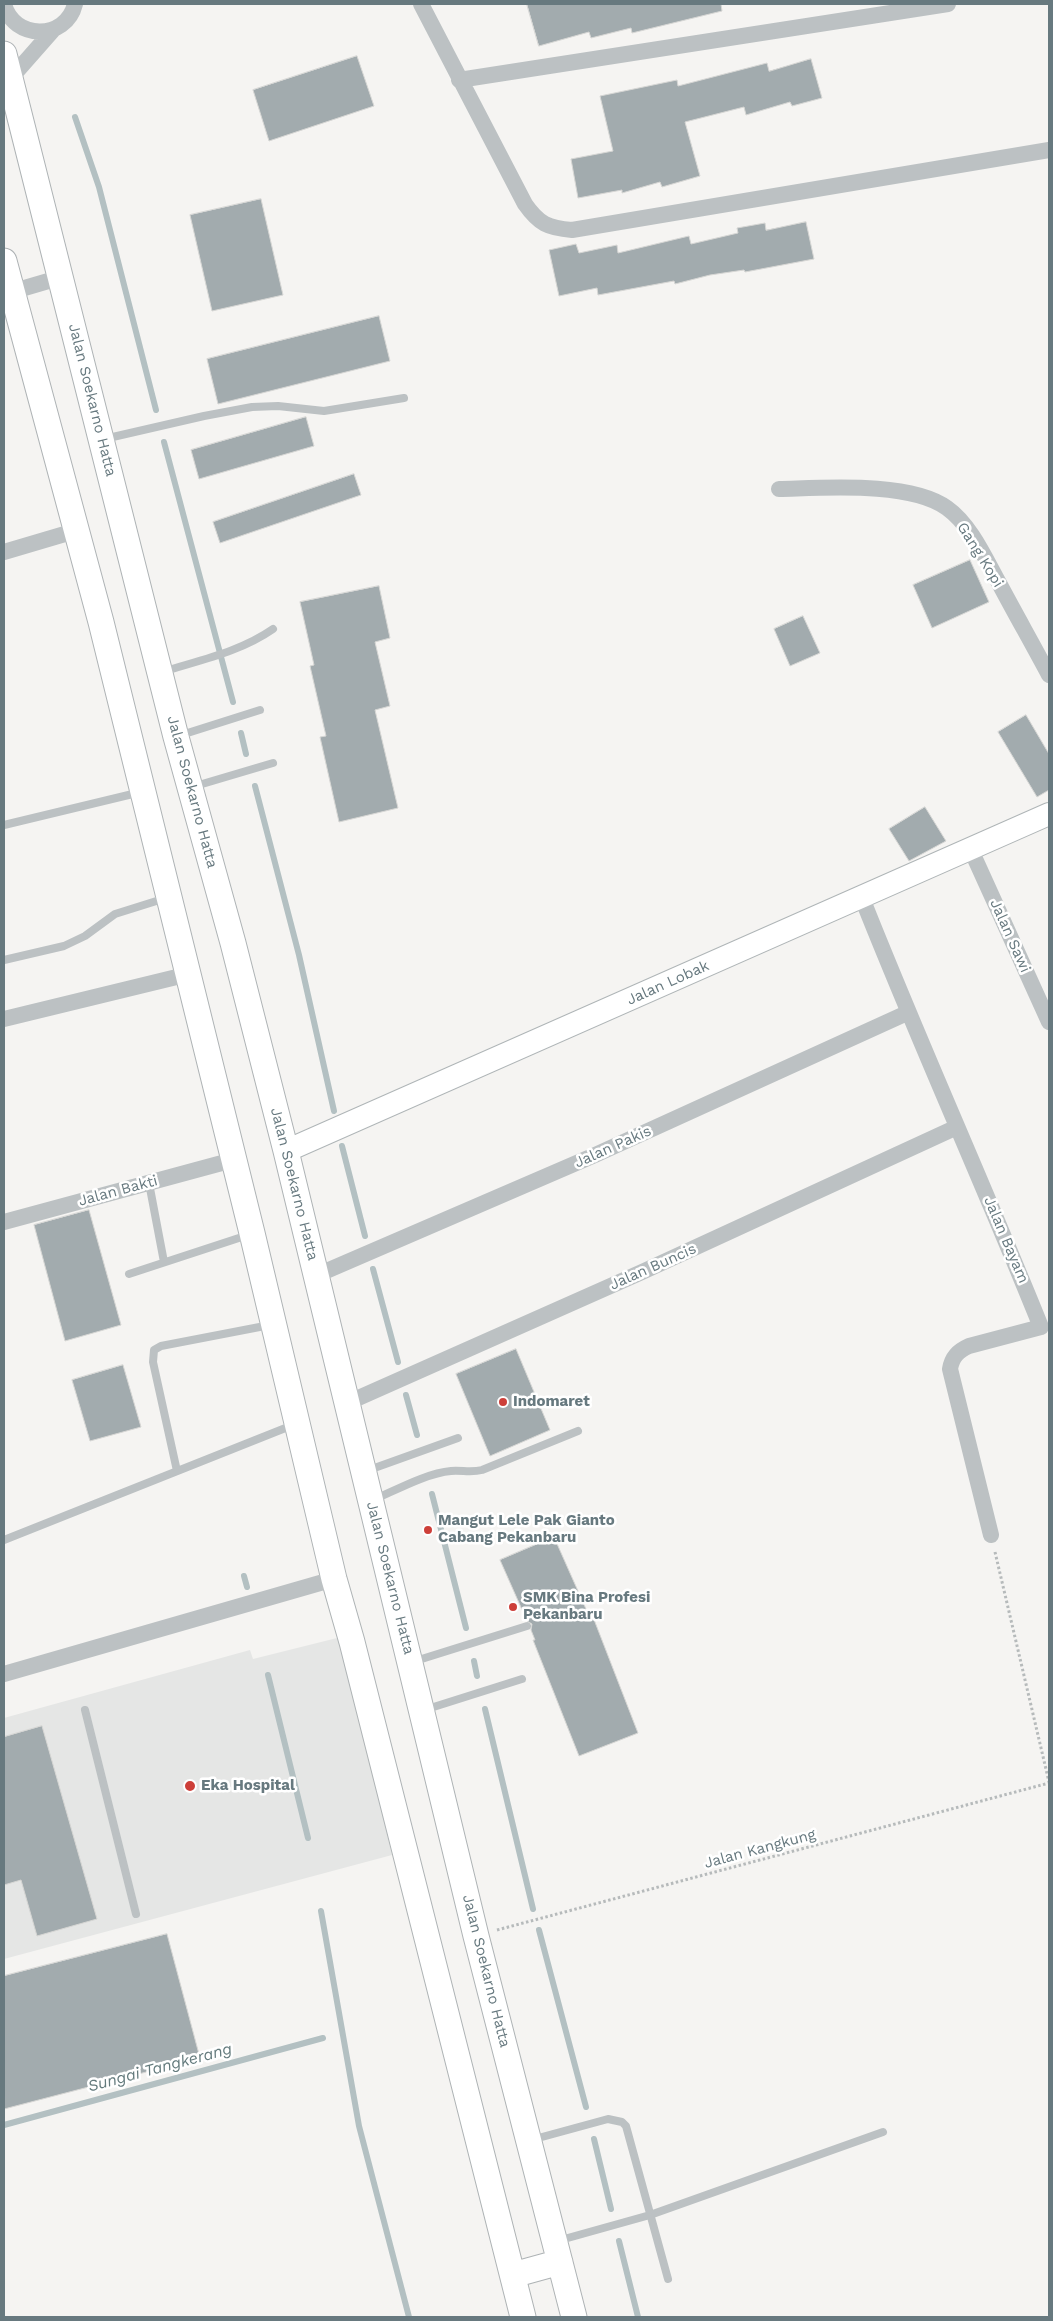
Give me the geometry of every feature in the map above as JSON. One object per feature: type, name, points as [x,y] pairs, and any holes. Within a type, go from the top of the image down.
[{"type":"main road","name":"Jalan Soekarno Hatta","points":[[4,54],[62,277],[176,737],[233,943],[286,1151],[476,1936],[574,2317]]},
{"type":"main road","points":[[4,261],[8,293],[101,622],[189,974],[334,1579],[352,1642],[523,2317]]},
{"type":"main road","name":"Jalan Lobak","points":[[286,1151],[1049,814]]},
{"type":"main road","points":[[513,2275],[558,2252]]},
{"type":"street","points":[[4,4],[12,20],[21,27],[32,31],[54,30]]},
{"type":"street","points":[[421,4],[525,204],[536,219],[552,228],[572,230],[1049,150]]},
{"type":"street","points":[[459,80],[948,4]]},
{"type":"street","points":[[10,79],[54,30],[70,16],[78,5]]},
{"type":"street","points":[[8,293],[62,277]]},
{"type":"street","name":"Gang Kopi","points":[[779,489],[885,490],[922,498],[946,507],[964,525],[985,559],[1049,675]]},
{"type":"street","points":[[4,552],[75,531]]},
{"type":"street","name":"Jalan Sawi","points":[[971,850],[1049,1022]]},
{"type":"street","name":"Jalan Bayam","points":[[862,898],[907,1013],[1045,1326],[969,1346],[960,1350],[951,1361],[950,1370],[991,1534]]},
{"type":"street","points":[[4,1019],[189,974]]},
{"type":"street","name":"Jalan Pakis","points":[[317,1275],[595,1156],[907,1013]]},
{"type":"street","name":"Jalan Buncis","points":[[347,1403],[642,1272],[957,1127]]},
{"type":"street","name":"Jalan Bakti","points":[[4,1222],[233,1160]]},
{"type":"street","points":[[4,1674],[334,1579]]},
{"type":"lane","points":[[102,440],[204,416],[252,407],[278,406],[324,411],[404,398]]},
{"type":"lane","points":[[160,672],[223,654],[258,639],[273,629]]},
{"type":"lane","points":[[176,737],[260,710]]},
{"type":"lane","points":[[190,788],[273,763]]},
{"type":"lane","points":[[4,824],[143,792]]},
{"type":"lane","points":[[4,960],[64,946],[85,936],[115,914],[170,896]]},
{"type":"lane","points":[[149,1183],[164,1262]]},
{"type":"lane","points":[[128,1274],[252,1233]]},
{"type":"lane","points":[[177,1471],[153,1362],[154,1350],[161,1346],[274,1325]]},
{"type":"lane","points":[[4,1540],[297,1423]]},
{"type":"lane","points":[[371,1501],[450,1471],[471,1473],[482,1470],[578,1431]]},
{"type":"lane","points":[[364,1472],[458,1438]]},
{"type":"lane","points":[[410,1663],[527,1626]]},
{"type":"lane","points":[[422,1710],[522,1679]]},
{"type":"lane","points":[[85,1710],[136,1914]]},
{"type":"lane","points":[[529,2140],[602,2120],[615,2119],[622,2122],[629,2131],[668,2279]]},
{"type":"lane","points":[[558,2252],[650,2216],[883,2132]]},
{"type":"path","name":"Jalan Kangkung","points":[[476,1936],[1049,1783],[991,1534]]},
{"type":"shaded area","name":"Eka Hospital","points":[[341,1637],[392,1855],[4,1959],[4,1718],[250,1650],[253,1659]]},
{"type":"building","points":[[527,4],[721,4],[722,11],[632,33],[631,28],[591,38],[589,32],[539,46]]},
{"type":"building","points":[[357,56],[374,106],[269,141],[253,90]]},
{"type":"building","points":[[811,59],[822,98],[792,106],[790,102],[746,115],[744,107],[685,122],[700,176],[662,187],[660,182],[622,193],[622,190],[578,198],[571,159],[613,151],[600,96],[677,80],[678,86],[767,63],[769,71]]},
{"type":"building","points":[[261,199],[283,295],[212,311],[190,215]]},
{"type":"building","points":[[806,222],[814,259],[745,272],[744,270],[710,275],[675,284],[674,281],[598,295],[597,288],[559,296],[549,250],[576,244],[579,253],[617,245],[618,253],[689,236],[691,244],[738,233],[737,228],[765,223],[766,230]]},
{"type":"building","points":[[379,316],[390,361],[218,404],[207,359]]},
{"type":"building","points":[[306,417],[314,446],[199,479],[191,450]]},
{"type":"building","points":[[354,474],[361,495],[220,543],[213,522]]},
{"type":"building","points":[[970,560],[989,602],[932,628],[913,585]]},
{"type":"building","points":[[379,586],[390,638],[375,642],[390,706],[375,710],[398,808],[339,822],[320,737],[326,736],[310,666],[314,665],[300,602]]},
{"type":"building","points":[[803,616],[820,653],[790,666],[774,629]]},
{"type":"building","points":[[1026,715],[1049,754],[1049,790],[1037,797],[998,732]]},
{"type":"building","points":[[925,807],[946,841],[909,861],[889,829]]},
{"type":"building","points":[[89,1210],[121,1325],[65,1341],[34,1225]]},
{"type":"building","name":"Indomaret","points":[[516,1349],[550,1430],[490,1456],[456,1374]]},
{"type":"building","points":[[123,1365],[141,1427],[90,1441],[72,1380]]},
{"type":"building","points":[[554,1537],[590,1618],[593,1617],[638,1733],[579,1756],[533,1640],[535,1640],[531,1630],[532,1624],[527,1621],[500,1560]]},
{"type":"building","points":[[42,1726],[97,1919],[37,1936],[21,1880],[4,1885],[4,1737]]},
{"type":"building","points":[[167,1934],[200,2058],[4,2109],[4,1976]]},
{"type":"waterway","points":[[75,117],[99,187],[156,410]]},
{"type":"waterway","points":[[164,442],[233,702]]},
{"type":"waterway","points":[[241,733],[246,754]]},
{"type":"waterway","points":[[255,786],[299,955],[334,1111]]},
{"type":"waterway","points":[[342,1146],[365,1236]]},
{"type":"waterway","points":[[373,1269],[398,1362]]},
{"type":"waterway","points":[[406,1395],[417,1435]]},
{"type":"waterway","points":[[432,1494],[466,1628]]},
{"type":"waterway","points":[[244,1576],[247,1587]]},
{"type":"waterway","points":[[474,1661],[477,1676]]},
{"type":"waterway","points":[[268,1675],[308,1838]]},
{"type":"waterway","points":[[485,1709],[533,1909]]},
{"type":"waterway","points":[[321,1911],[359,2126],[409,2317]]},
{"type":"waterway","points":[[539,1930],[586,2107]]},
{"type":"waterway","name":"Sungai Tangkerang","points":[[4,2125],[323,2038]]},
{"type":"waterway","points":[[594,2139],[611,2209]]},
{"type":"waterway","points":[[619,2241],[638,2317]]},
{"type":"place","name":"Indomaret","points":[[503,1402]]},
{"type":"place","name":"Mangut Lele Pak Gianto Cabang Pekanbaru","points":[[428,1530]]},
{"type":"place","name":"SMK Bina Profesi Pekanbaru","points":[[513,1607]]},
{"type":"place","name":"Eka Hospital","points":[[190,1786]]}]
